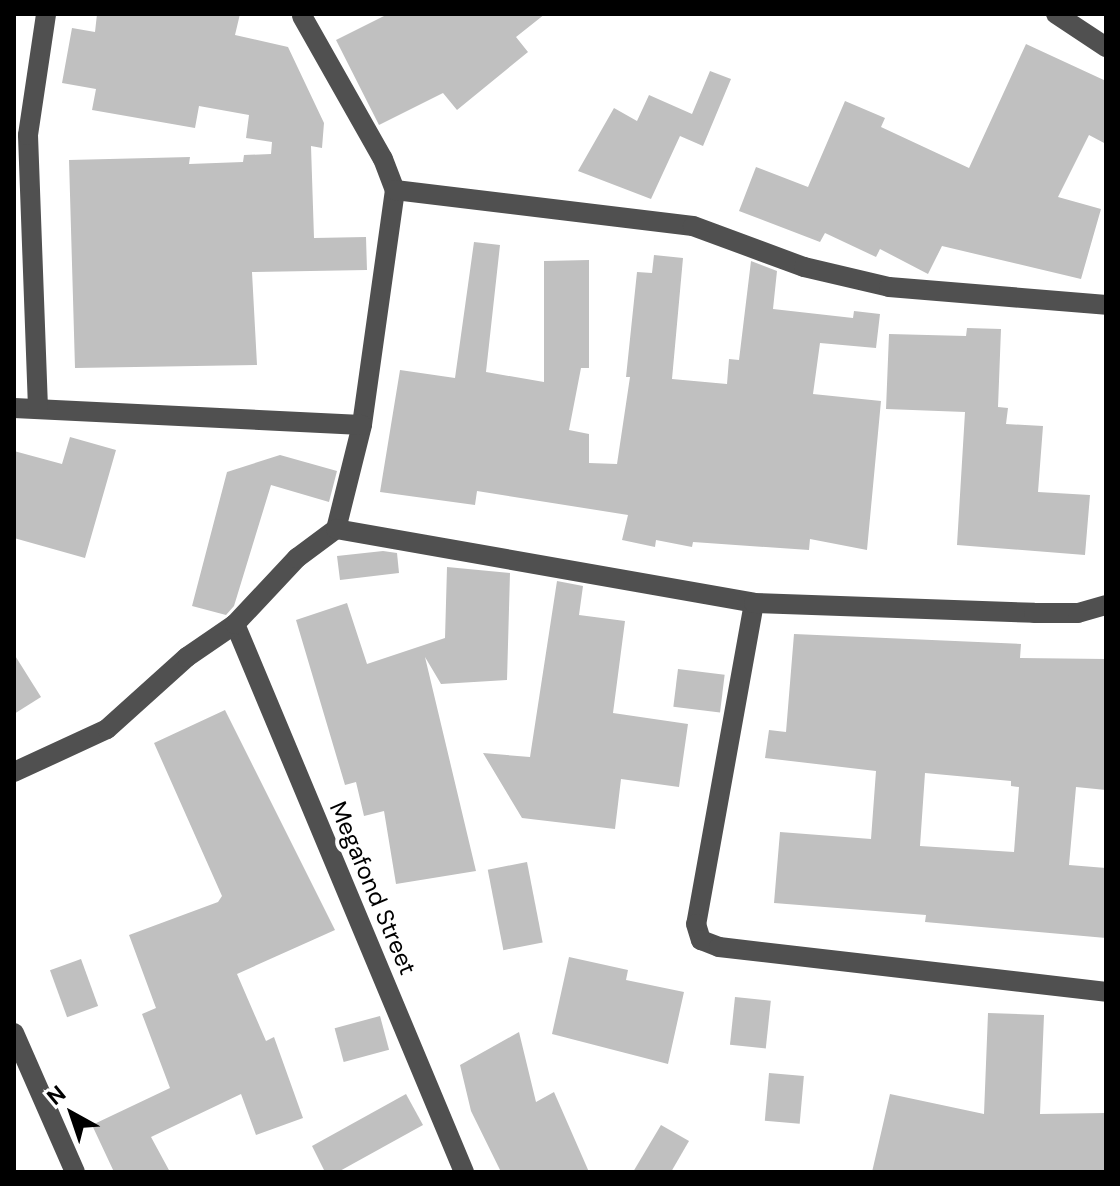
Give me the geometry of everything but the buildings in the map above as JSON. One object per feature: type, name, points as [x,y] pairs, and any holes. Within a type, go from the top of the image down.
[{"type":"street","points":[[38,408],[28,135],[46,14]]},
{"type":"street","points":[[1056,14],[1106,47]]},
{"type":"street","points":[[14,772],[107,729],[187,657],[235,624],[297,558],[336,529],[362,425],[395,190],[383,159],[302,16]]},
{"type":"street","points":[[395,190],[693,226],[804,267],[889,287],[1106,305]]},
{"type":"street","points":[[14,408],[362,425]]},
{"type":"street","points":[[336,529],[754,603],[1064,613],[1106,605]]},
{"type":"street","points":[[754,603],[696,924],[701,940],[765,953],[1106,992]]},
{"type":"street","name":"Megafond Street","points":[[235,624],[464,1172]]},
{"type":"street","points":[[14,1033],[75,1172]]}]
